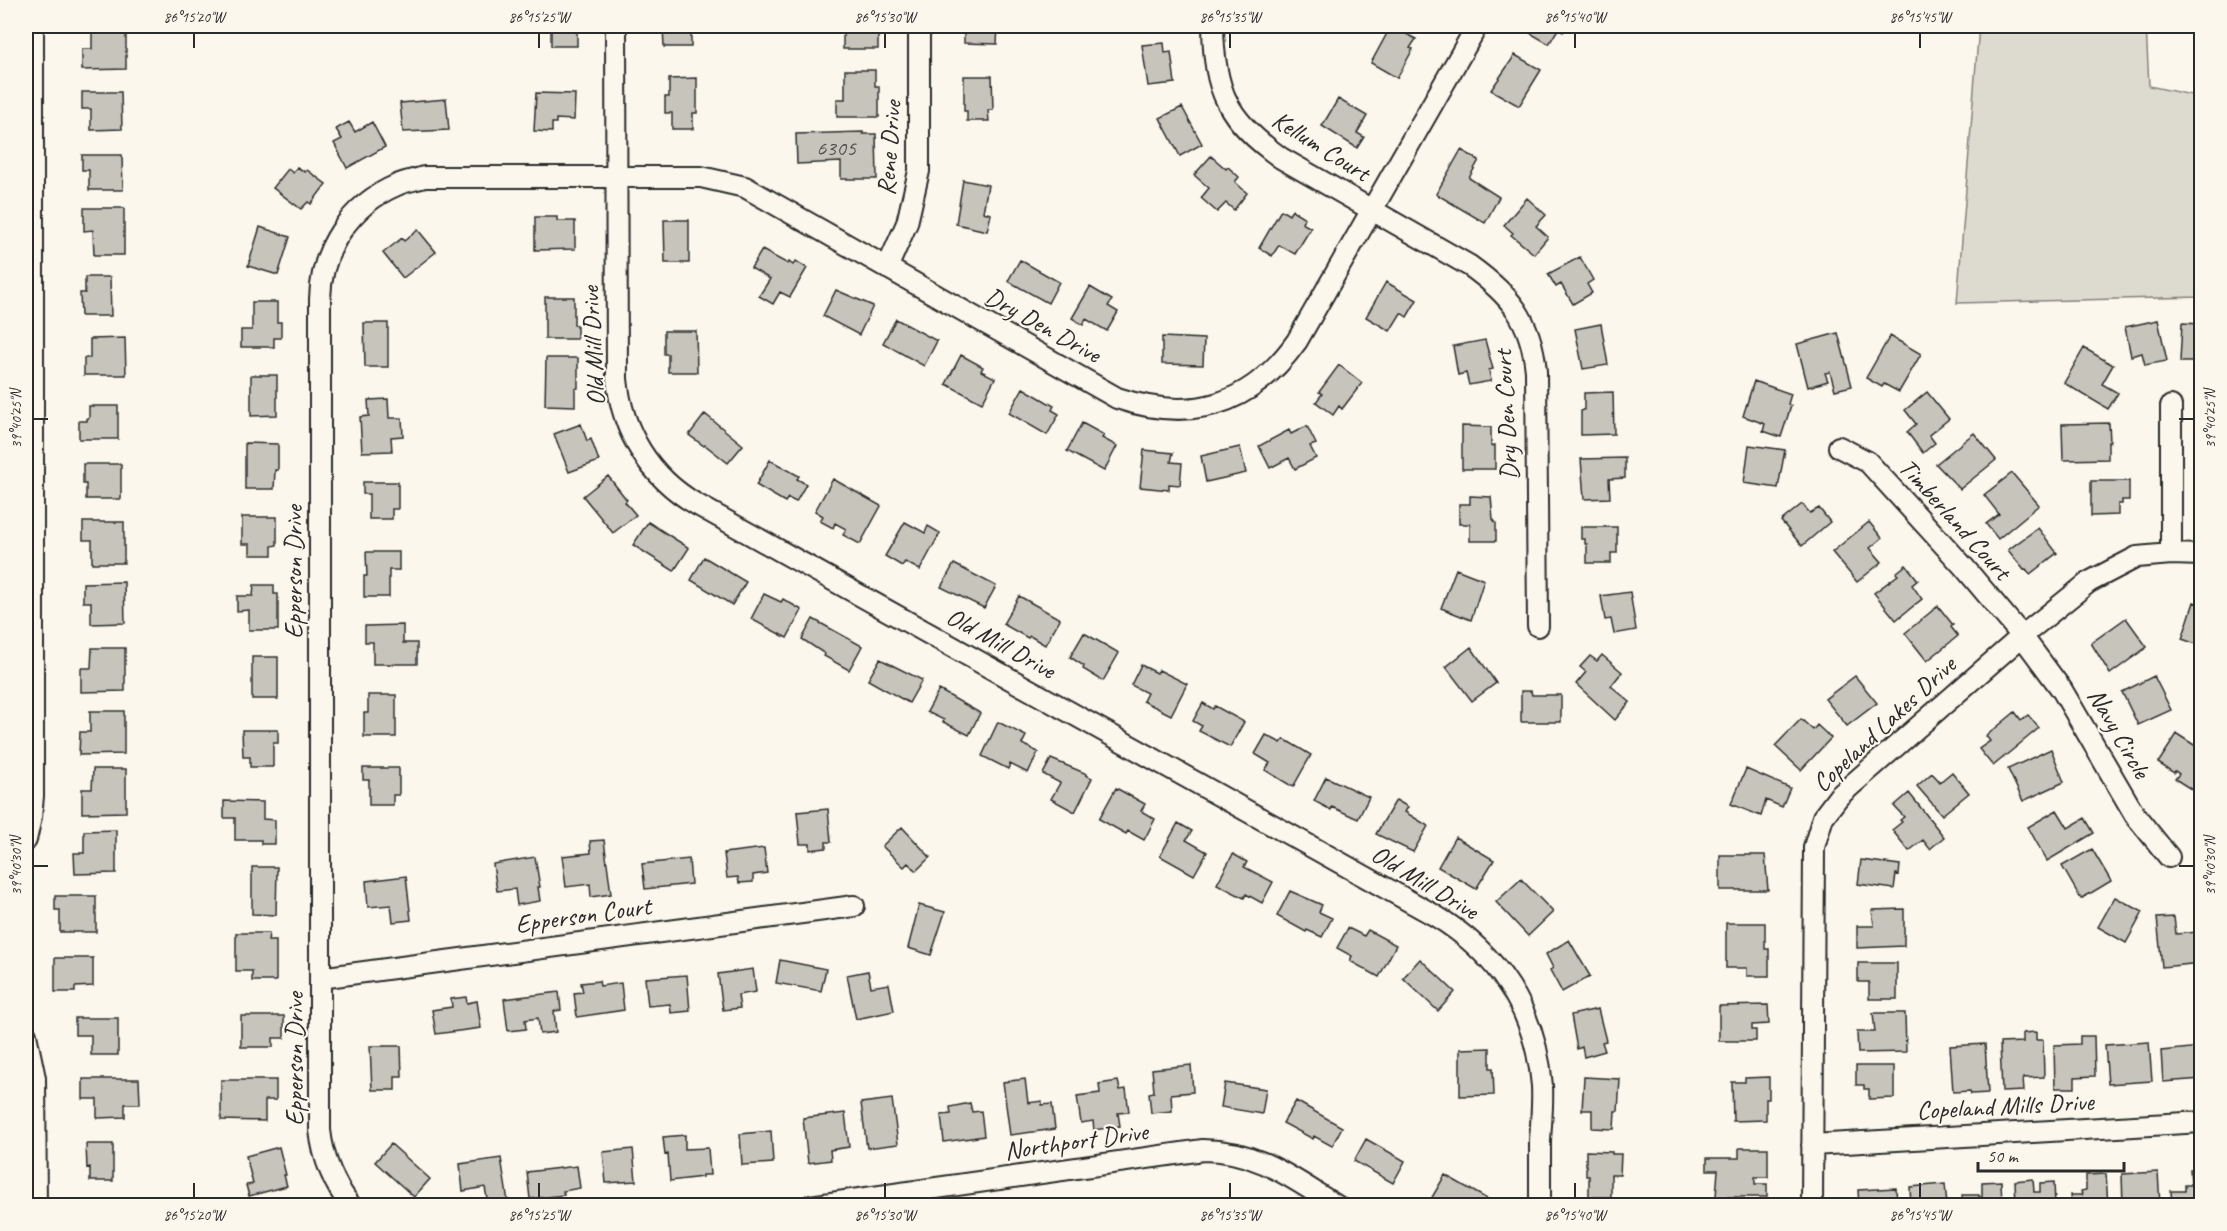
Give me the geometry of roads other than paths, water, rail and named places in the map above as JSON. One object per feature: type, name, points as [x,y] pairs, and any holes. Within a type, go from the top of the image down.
[{"type":"street","points":[[26,840],[32,817],[33,796],[33,26]]},
{"type":"street","name":"Old Mill Drive","points":[[616,26],[618,388],[623,415],[643,456],[674,489],[696,504],[1434,915],[1464,934],[1506,979],[1527,1018],[1535,1045],[1542,1088],[1540,1206]]},
{"type":"street","name":"Rene Drive","points":[[887,268],[907,223],[919,171],[919,26]]},
{"type":"street","name":"Kellum Court","points":[[1213,26],[1213,52],[1218,79],[1228,105],[1244,129],[1265,148],[1371,210]]},
{"type":"street","name":"Dry Den Drive","points":[[616,177],[702,177],[744,187],[1117,398],[1160,410],[1205,407],[1231,398],[1254,386],[1281,363],[1297,341],[1477,26]]},
{"type":"street","name":"Epperson Drive","points":[[351,1206],[331,1174],[321,1139],[320,299],[322,272],[340,230],[365,203],[406,181],[442,176],[616,177]]},
{"type":"street","name":"Dry Den Court","points":[[1371,210],[1486,276],[1511,302],[1525,326],[1534,352],[1537,379],[1538,626]]},
{"type":"street","points":[[2170,554],[2171,406]]},
{"type":"street","name":"Timberland Court","points":[[1839,447],[1868,462],[1964,567],[2022,636]]},
{"type":"street","name":"Copeland Lakes Drive","points":[[1812,1206],[1814,847],[1823,817],[1839,796],[2022,636],[2090,582],[2137,557],[2170,554],[2202,555]]},
{"type":"street","name":"Navy Circle","points":[[2022,636],[2062,690],[2135,814],[2169,857]]},
{"type":"street","name":"Epperson Court","points":[[320,978],[854,906]]},
{"type":"street","points":[[26,1035],[35,1078],[36,1206]]},
{"type":"street","name":"Copeland Mills Drive","points":[[1812,1145],[2202,1122]]},
{"type":"street","name":"Northport Drive","points":[[810,1206],[1203,1150],[1220,1150],[1245,1155],[1268,1164],[1337,1206]]}]
